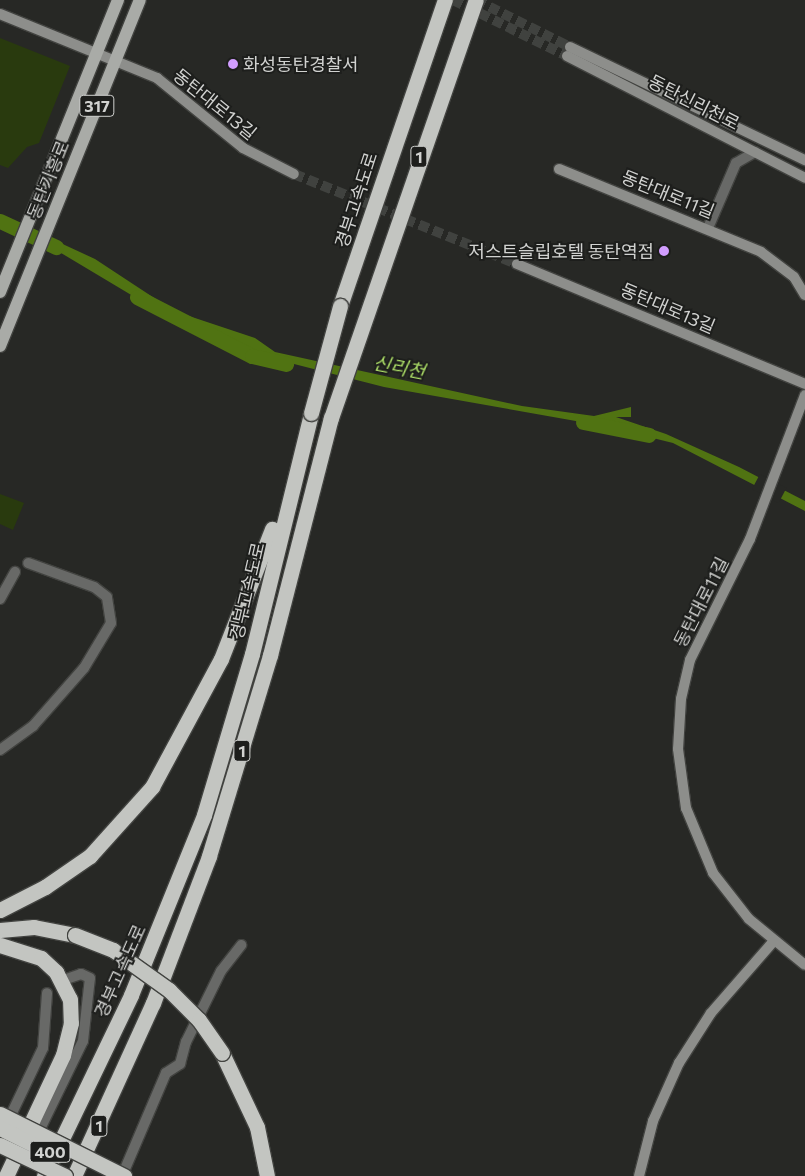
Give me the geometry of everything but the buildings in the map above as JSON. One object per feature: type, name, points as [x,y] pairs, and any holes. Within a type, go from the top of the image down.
[{"type":"highway","name":"경부고속도로","points":[[44,1176],[131,995],[204,815],[252,654],[293,472],[340,306],[445,0]]},
{"type":"highway","name":"경부고속도로","points":[[74,1176],[153,1003],[209,856],[270,654],[331,418],[364,314],[476,0]]},
{"type":"highway","points":[[0,910],[45,887],[90,856],[152,787],[221,660],[293,472]]},
{"type":"highway","points":[[0,930],[34,927],[74,935],[113,950],[169,990],[199,1020],[222,1053],[257,1127],[267,1176]]},
{"type":"highway","points":[[0,945],[41,958],[56,972],[70,999],[71,1023],[63,1055],[6,1176]]},
{"type":"highway","points":[[0,1114],[123,1176]]},
{"type":"highway","name":"400","points":[[0,1128],[101,1176]]},
{"type":"highway","name":"400","points":[[0,1145],[65,1176]]},
{"type":"main road","name":"동탄기흥로","points":[[0,292],[118,0]]},
{"type":"main road","name":"동탄기흥로","points":[[0,346],[140,0]]},
{"type":"street","name":"동탄대로13길","points":[[0,14],[116,60],[169,85],[243,148],[294,174]]},
{"type":"street","name":"동탄신리천로","points":[[805,160],[568,52],[805,178]]},
{"type":"street","points":[[708,228],[736,163],[755,152]]},
{"type":"street","name":"동탄대로11길","points":[[559,169],[708,228],[780,264],[805,295]]},
{"type":"street","name":"동탄대로13길","points":[[517,264],[805,384]]},
{"type":"street","name":"동탄대로11길","points":[[805,394],[790,443],[750,539],[690,660],[680,708],[678,765],[686,808],[706,860],[733,902],[773,942],[805,965]]},
{"type":"street","points":[[0,750],[33,726],[84,668],[111,622],[107,597],[94,587],[28,563]]},
{"type":"street","points":[[0,600],[15,572]]},
{"type":"street","points":[[639,1176],[653,1121],[679,1063],[711,1013],[773,942]]},
{"type":"street","points":[[123,1176],[166,1073],[180,1064],[186,1042],[221,971],[241,945]]},
{"type":"street","points":[[41,1128],[83,1041],[90,978],[81,974],[64,980]]},
{"type":"street","points":[[0,1138],[43,1048],[47,993]]},
{"type":"shaded area","points":[[0,38],[70,66],[39,143],[27,147],[8,168],[0,165]]},
{"type":"shaded area","points":[[0,215],[95,259],[174,311],[255,338],[275,352],[522,406],[594,416],[631,407],[631,417],[616,417],[666,434],[739,467],[805,501],[805,511],[673,443],[604,426],[384,387],[239,350],[153,308],[51,247],[0,223]]},
{"type":"shaded area","points":[[0,494],[24,503],[13,530],[0,524]]},
{"type":"pier","points":[[11,216],[56,235],[50,250],[6,229]]},
{"type":"pier","points":[[760,474],[786,488],[779,503],[752,489]]},
{"type":"waterway","name":"신리천","points":[[0,221],[56,247]]},
{"type":"waterway","name":"신리천","points":[[137,297],[252,356],[286,364]]},
{"type":"waterway","name":"신리천","points":[[583,422],[649,435]]},
{"type":"tunnel","points":[[453,0],[567,56]]},
{"type":"tunnel","points":[[476,0],[570,47]]},
{"type":"tunnel","points":[[294,174],[517,264]]},
{"type":"place","name":"화성동탄경찰서","points":[[233,64]]},
{"type":"place","name":"저스트슬립호텔 동탄역점","points":[[664,251]]}]
